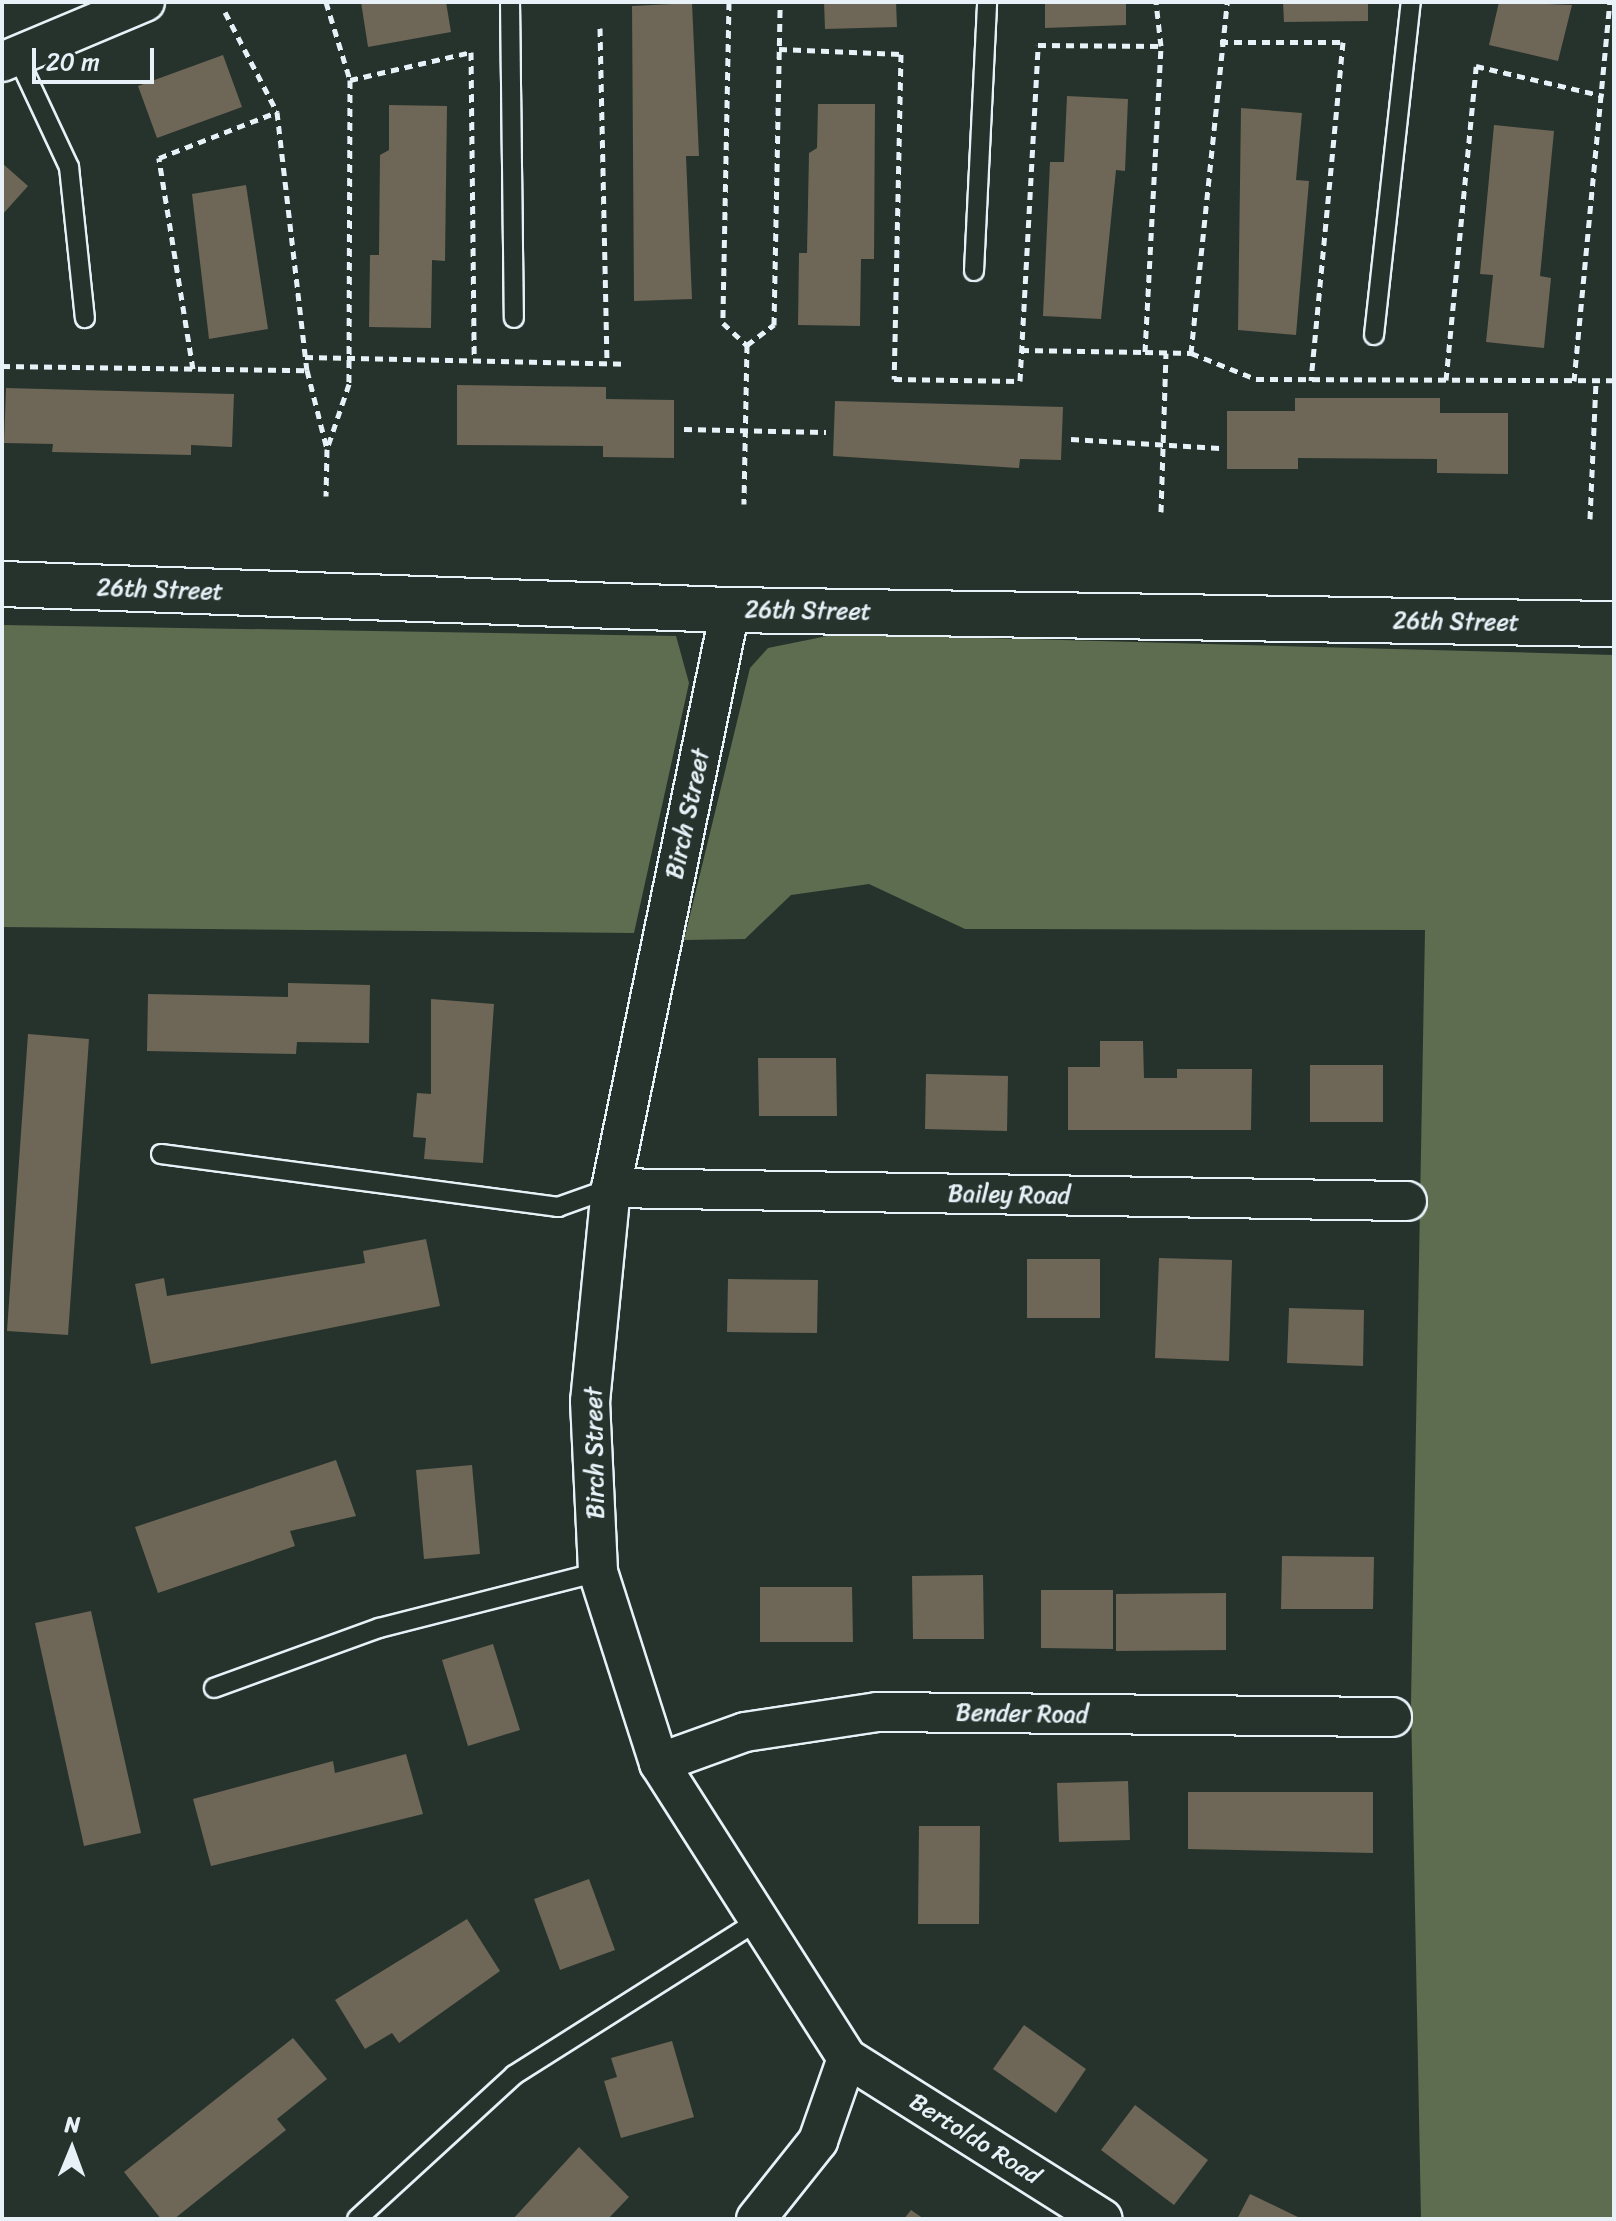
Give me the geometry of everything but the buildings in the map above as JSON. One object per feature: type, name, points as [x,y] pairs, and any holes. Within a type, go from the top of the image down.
[{"type":"street","points":[[10,59],[129,5]]},
{"type":"street","name":"26th Street","points":[[2,584],[730,610],[1614,624]]},
{"type":"street","name":"Birch Street","points":[[730,610],[611,1188],[590,1401],[598,1572],[659,1763],[847,2058]]},
{"type":"street","name":"Bailey Road","points":[[611,1188],[1407,1201]]},
{"type":"street","name":"Bender Road","points":[[659,1763],[745,1732],[877,1712],[1392,1717]]},
{"type":"street","points":[[756,2219],[818,2141],[847,2058]]},
{"type":"street","name":"Bertoldo Road","points":[[847,2058],[1103,2219]]},
{"type":"lane","points":[[510,2],[514,318]]},
{"type":"lane","points":[[974,271],[987,2]]},
{"type":"lane","points":[[1374,335],[1411,2]]},
{"type":"lane","points":[[10,59],[69,167],[85,318]]},
{"type":"lane","points":[[161,1154],[558,1207],[611,1188]]},
{"type":"lane","points":[[214,1688],[379,1628],[598,1572]]},
{"type":"lane","points":[[357,2219],[514,2075],[759,1920]]},
{"type":"path","points":[[326,2],[350,80],[349,384],[327,449]]},
{"type":"path","points":[[729,2],[723,323],[747,345],[744,504]]},
{"type":"path","points":[[747,345],[774,325],[780,2]]},
{"type":"path","points":[[1191,353],[1220,42],[1227,2]]},
{"type":"path","points":[[1574,381],[1604,96],[1610,2]]},
{"type":"path","points":[[225,12],[277,112],[305,357],[327,449],[326,496]]},
{"type":"path","points":[[600,28],[607,363]]},
{"type":"path","points":[[1220,42],[1343,42],[1311,380]]},
{"type":"path","points":[[1145,352],[1161,46]]},
{"type":"path","points":[[350,80],[471,52],[474,360]]},
{"type":"path","points":[[1446,380],[1476,66],[1604,96]]},
{"type":"path","points":[[193,369],[159,158],[277,112]]},
{"type":"path","points":[[1021,350],[1191,353],[1256,379],[1614,380]]},
{"type":"path","points":[[1161,512],[1166,353]]},
{"type":"path","points":[[305,357],[626,364]]},
{"type":"path","points":[[2,366],[307,370]]},
{"type":"path","points":[[1590,519],[1596,381]]},
{"type":"path","points":[[684,429],[826,432]]},
{"type":"path","points":[[1071,439],[1164,441],[1220,448]]},
{"type":"green space","points":[[2,625],[676,636],[689,683],[634,933],[2,927]]},
{"type":"green space","points":[[837,634],[1614,655],[1614,2219],[1421,2219],[1411,1703],[1425,930],[965,929],[869,884],[791,895],[745,939],[684,940],[750,668],[768,648]]}]
